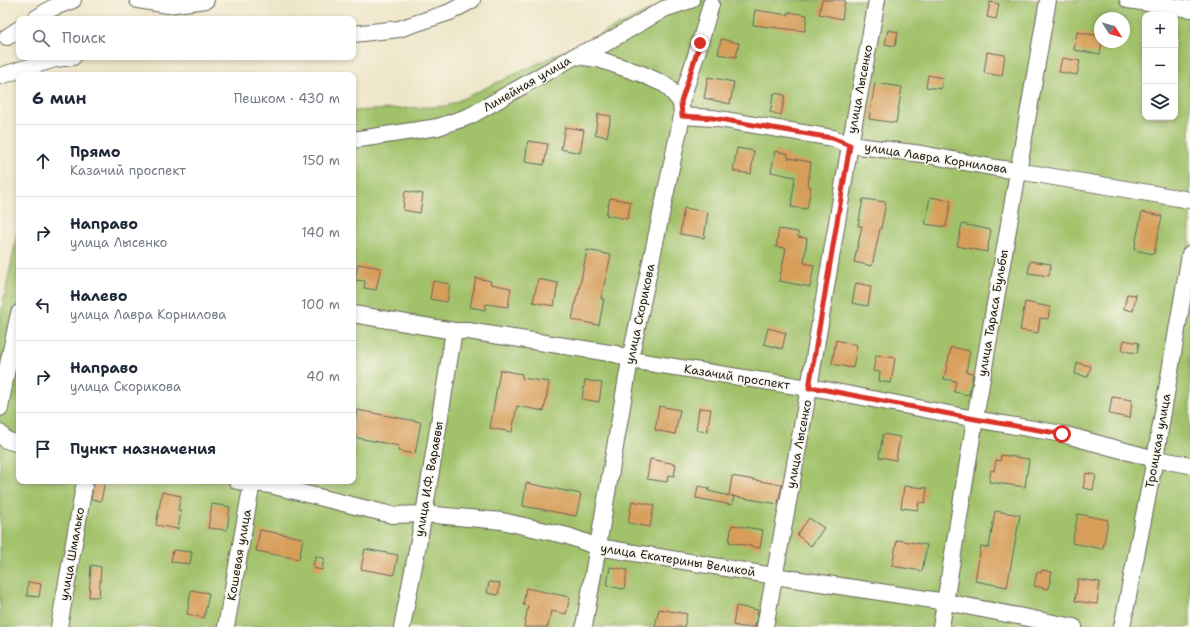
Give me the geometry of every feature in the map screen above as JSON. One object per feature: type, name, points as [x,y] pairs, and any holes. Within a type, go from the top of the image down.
[{"type":"street","points":[[40,16],[52,8],[73,0]]},
{"type":"street","points":[[138,0],[168,5],[206,0]]},
{"type":"street","points":[[356,34],[399,30],[450,12],[472,0]]},
{"type":"street","name":"Линейная улица","points":[[356,140],[438,127],[470,116],[575,56],[604,44],[664,9],[691,0]]},
{"type":"street","name":"улица Лысенко","points":[[765,627],[809,388],[850,145],[877,0]]},
{"type":"street","name":"улица Тараса Бульбы","points":[[941,627],[975,419],[1048,0]]},
{"type":"street","points":[[1128,0],[1190,9]]},
{"type":"street","name":"улица Скорикова","points":[[584,627],[630,360],[682,109],[710,1]]},
{"type":"street","points":[[575,56],[598,59],[642,74],[666,85],[682,109]]},
{"type":"street","points":[[0,76],[52,60]]},
{"type":"street","name":"улица Лавра Корнилова","points":[[682,109],[713,118],[832,138],[850,145],[922,154],[996,168],[1190,200]]},
{"type":"street","name":"Троицкая улица","points":[[1122,627],[1155,459],[1190,254]]},
{"type":"street","name":"Казачий проспект","points":[[356,315],[454,331],[468,330],[608,352],[630,360],[816,388],[975,419],[1062,434],[1155,459],[1190,465]]},
{"type":"street","points":[[0,408],[16,327]]},
{"type":"street","name":"улица И.Ф. Вараввы","points":[[402,627],[424,514],[454,331]]},
{"type":"street","points":[[0,433],[6,440],[16,443]]},
{"type":"street","name":"улица Шмалько","points":[[59,627],[84,484]]},
{"type":"street","name":"Кошевая улица","points":[[226,627],[245,484]]},
{"type":"street","name":"улица Екатерины Великой","points":[[262,484],[392,515],[424,514],[502,521],[568,536],[598,547],[946,602],[1074,627]]},
{"type":"green space","points":[[673,0],[1190,0],[1190,627],[0,627],[0,319],[16,240],[16,484],[356,484],[356,111],[447,106]]},
{"type":"building","points":[[822,0],[845,0],[842,19],[819,14]]},
{"type":"building","points":[[990,2],[999,4],[996,19],[987,17]]},
{"type":"building","points":[[755,10],[788,15],[788,12],[807,15],[805,31],[753,25]]},
{"type":"building","points":[[888,30],[898,32],[895,46],[885,44]]},
{"type":"building","points":[[1077,32],[1094,35],[1094,48],[1101,48],[1100,54],[1074,50]]},
{"type":"building","points":[[721,39],[739,43],[736,57],[718,54]]},
{"type":"building","points":[[987,52],[1005,55],[1002,76],[984,73]]},
{"type":"building","points":[[1062,58],[1080,61],[1077,75],[1059,72]]},
{"type":"building","points":[[928,75],[943,78],[941,89],[926,87]]},
{"type":"building","points":[[708,77],[734,82],[730,104],[704,98]]},
{"type":"building","points":[[875,83],[902,87],[896,123],[869,119]]},
{"type":"building","points":[[774,93],[785,95],[781,115],[770,112]]},
{"type":"building","points":[[598,114],[611,116],[607,137],[595,134]]},
{"type":"building","points":[[565,127],[584,130],[580,153],[561,149]]},
{"type":"building","points":[[528,141],[548,144],[544,165],[525,162]]},
{"type":"building","points":[[737,148],[754,151],[751,174],[733,171]]},
{"type":"building","points":[[775,151],[788,154],[788,158],[811,162],[808,186],[811,187],[807,209],[791,207],[795,177],[771,172]]},
{"type":"building","points":[[405,191],[423,194],[420,213],[403,210]]},
{"type":"building","points":[[930,197],[951,201],[946,227],[925,224]]},
{"type":"building","points":[[610,198],[631,202],[627,219],[606,215]]},
{"type":"building","points":[[863,199],[886,202],[872,266],[854,262],[862,226],[858,226]]},
{"type":"building","points":[[684,208],[708,212],[704,238],[680,234]]},
{"type":"building","points":[[1142,212],[1162,216],[1154,254],[1134,250]]},
{"type":"building","points":[[962,224],[991,230],[987,252],[957,246]]},
{"type":"building","points":[[779,229],[798,232],[798,237],[807,238],[804,263],[814,265],[810,287],[779,281],[786,248],[776,247]]},
{"type":"building","points":[[587,250],[611,255],[601,299],[604,299],[599,325],[572,320]]},
{"type":"building","points":[[1030,261],[1051,264],[1049,276],[1028,273]]},
{"type":"building","points":[[358,264],[381,268],[376,290],[364,288],[365,281],[356,280]]},
{"type":"building","points":[[476,278],[491,281],[490,284],[511,288],[508,307],[486,304],[485,310],[470,307]]},
{"type":"building","points":[[538,279],[558,283],[554,306],[533,302]]},
{"type":"building","points":[[433,281],[450,284],[447,302],[430,299]]},
{"type":"building","points":[[856,283],[871,286],[868,306],[852,303]]},
{"type":"building","points":[[1127,294],[1136,295],[1133,311],[1124,309]]},
{"type":"building","points":[[1025,302],[1050,307],[1048,319],[1040,318],[1038,333],[1020,330]]},
{"type":"building","points":[[768,328],[786,333],[782,349],[764,344]]},
{"type":"building","points":[[836,340],[857,345],[853,368],[832,364]]},
{"type":"building","points":[[1124,340],[1139,343],[1137,353],[1122,351]]},
{"type":"building","points":[[951,347],[970,351],[966,372],[973,373],[969,395],[954,392],[956,381],[944,379]]},
{"type":"building","points":[[876,355],[895,358],[891,383],[879,381],[880,372],[873,371]]},
{"type":"building","points":[[1077,363],[1091,366],[1088,377],[1075,374]]},
{"type":"building","points":[[500,370],[522,374],[522,378],[549,382],[544,411],[517,406],[512,432],[490,428]]},
{"type":"building","points":[[585,380],[602,383],[599,402],[582,399]]},
{"type":"building","points":[[1112,397],[1132,400],[1130,418],[1109,414]]},
{"type":"building","points":[[659,406],[680,410],[675,434],[655,430]]},
{"type":"building","points":[[699,408],[711,409],[707,432],[696,430]]},
{"type":"building","points":[[357,410],[421,422],[415,454],[398,451],[399,446],[356,438]]},
{"type":"building","points":[[883,434],[900,437],[896,460],[879,457]]},
{"type":"building","points":[[1001,455],[1029,459],[1025,487],[989,482],[991,470],[994,471],[996,460],[1000,461]]},
{"type":"building","points":[[650,459],[676,464],[674,476],[668,475],[667,482],[647,479]]},
{"type":"building","points":[[1086,473],[1096,475],[1093,490],[1083,488]]},
{"type":"building","points":[[732,476],[782,485],[778,504],[734,496],[732,505],[696,498],[698,486],[709,488],[708,491],[729,496]]},
{"type":"building","points":[[526,483],[581,494],[576,516],[523,506]]},
{"type":"building","points":[[94,484],[104,484],[101,501],[91,499]]},
{"type":"building","points":[[904,486],[927,488],[925,503],[919,502],[918,510],[901,508]]},
{"type":"building","points":[[162,492],[181,496],[178,510],[181,511],[178,529],[156,525]]},
{"type":"building","points":[[632,501],[654,505],[650,527],[628,523]]},
{"type":"building","points":[[212,504],[230,507],[227,530],[208,528]]},
{"type":"building","points":[[995,511],[1020,515],[1007,587],[975,581],[981,546],[989,548]]},
{"type":"building","points":[[1078,514],[1108,520],[1103,549],[1072,543]]},
{"type":"building","points":[[809,518],[824,528],[811,546],[797,535]]},
{"type":"building","points":[[732,525],[763,530],[760,548],[729,542]]},
{"type":"building","points":[[260,530],[303,538],[299,559],[256,551]]},
{"type":"building","points":[[897,540],[927,545],[922,571],[892,566]]},
{"type":"building","points":[[365,549],[398,555],[394,575],[361,569]]},
{"type":"building","points":[[173,550],[192,552],[190,564],[171,562]]},
{"type":"building","points":[[315,556],[324,558],[322,570],[313,568]]},
{"type":"building","points":[[91,565],[101,567],[99,597],[89,597]]},
{"type":"building","points":[[610,567],[627,570],[624,589],[607,586]]},
{"type":"building","points":[[1042,570],[1052,572],[1048,589],[1034,586],[1037,572],[1041,573]]},
{"type":"building","points":[[1078,579],[1100,582],[1097,604],[1075,601]]},
{"type":"building","points":[[28,582],[41,584],[39,597],[27,596]]},
{"type":"building","points":[[489,582],[500,583],[498,595],[487,593]]},
{"type":"building","points":[[526,588],[570,597],[566,614],[551,611],[548,627],[524,627],[528,606],[523,605]]},
{"type":"building","points":[[191,590],[209,593],[204,618],[187,614]]},
{"type":"building","points":[[736,606],[758,610],[755,627],[741,627],[733,625]]},
{"type":"building","points":[[659,609],[687,614],[684,627],[655,627]]},
{"type":"route","points":[[700,43],[681,102],[682,116],[713,118],[832,138],[850,145],[809,388],[816,388],[975,419],[1062,434]]}]
